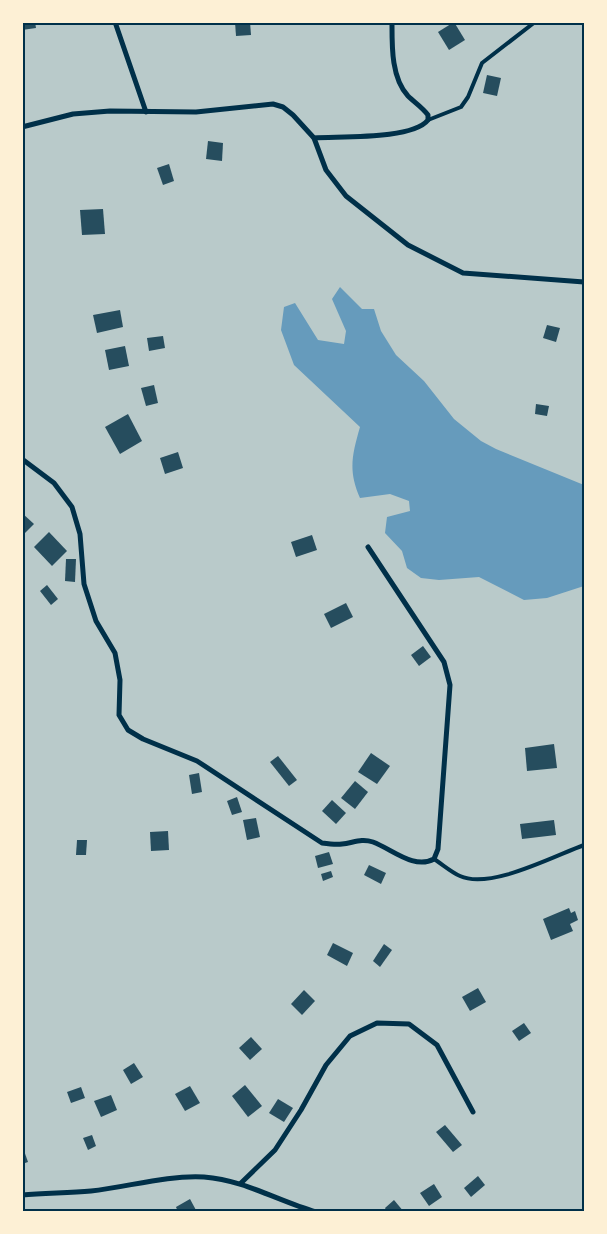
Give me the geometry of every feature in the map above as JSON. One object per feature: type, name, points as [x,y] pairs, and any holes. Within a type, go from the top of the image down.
[{"type":"street","points":[[115,22],[146,112]]},
{"type":"street","points":[[314,138],[374,137],[420,126],[428,120],[428,115],[407,95],[398,80],[392,44],[392,22]]},
{"type":"street","points":[[22,127],[73,114],[110,111],[196,112],[273,104],[283,107],[293,115],[314,138],[326,170],[346,196],[408,245],[463,273],[584,282]]},
{"type":"street","points":[[22,459],[54,483],[72,507],[80,534],[84,584],[96,621],[115,653],[120,680],[119,715],[128,730],[143,739],[197,761],[322,843],[340,845],[361,840],[372,842],[417,863],[426,863],[434,859],[438,849],[450,684],[444,662],[368,547]]},
{"type":"street","points":[[241,1183],[275,1150],[326,1066],[350,1036],[377,1023],[409,1024],[437,1045],[473,1112]]},
{"type":"street","points":[[22,1195],[91,1191],[163,1180],[204,1177],[241,1183],[293,1205],[316,1212]]},
{"type":"lane","points":[[428,120],[461,106],[468,98],[477,71],[482,63],[535,22]]},
{"type":"lane","points":[[434,859],[461,876],[481,880],[505,875],[584,845]]},
{"type":"shaded area","points":[[23,23],[584,23],[584,1211],[23,1211]]},
{"type":"water","points":[[340,287],[362,309],[374,309],[381,331],[396,355],[424,381],[454,419],[481,441],[584,485],[584,586],[547,598],[524,600],[479,577],[439,580],[421,578],[407,568],[402,551],[385,533],[387,517],[410,511],[409,501],[390,494],[360,498],[356,488],[352,463],[360,427],[294,365],[281,330],[284,307],[295,303],[318,340],[344,344],[346,331],[332,299]]},
{"type":"building","points":[[22,22],[35,22],[36,28],[22,30]]},
{"type":"building","points":[[235,22],[250,22],[251,35],[236,36]]},
{"type":"building","points":[[454,22],[465,40],[449,50],[438,32]]},
{"type":"building","points":[[487,75],[501,78],[497,96],[483,93]]},
{"type":"building","points":[[208,141],[223,143],[222,161],[206,159]]},
{"type":"building","points":[[169,164],[174,181],[163,185],[157,168]]},
{"type":"building","points":[[103,209],[105,234],[82,235],[80,210]]},
{"type":"building","points":[[120,310],[123,327],[97,333],[93,315]]},
{"type":"building","points":[[547,325],[560,328],[556,342],[543,338]]},
{"type":"building","points":[[163,336],[165,348],[149,351],[147,338]]},
{"type":"building","points":[[125,346],[129,366],[109,370],[105,350]]},
{"type":"building","points":[[154,385],[158,403],[146,406],[141,388]]},
{"type":"building","points":[[536,404],[549,406],[547,416],[535,414]]},
{"type":"building","points":[[128,414],[142,441],[120,454],[105,427]]},
{"type":"building","points":[[178,452],[183,468],[165,474],[160,458]]},
{"type":"building","points":[[22,513],[34,524],[22,536]]},
{"type":"building","points":[[49,532],[67,551],[52,566],[34,547]]},
{"type":"building","points":[[312,535],[317,550],[296,557],[291,542]]},
{"type":"building","points":[[66,559],[76,559],[75,582],[65,581]]},
{"type":"building","points":[[47,585],[58,599],[51,605],[40,591]]},
{"type":"building","points":[[346,603],[353,617],[331,628],[324,614]]},
{"type":"building","points":[[423,646],[431,657],[419,666],[411,655]]},
{"type":"building","points":[[554,744],[557,768],[527,771],[525,748]]},
{"type":"building","points":[[371,753],[390,766],[377,784],[358,772]]},
{"type":"building","points":[[278,756],[297,780],[289,786],[270,762]]},
{"type":"building","points":[[199,773],[202,792],[192,794],[189,775]]},
{"type":"building","points":[[355,781],[368,792],[355,809],[341,798]]},
{"type":"building","points":[[237,797],[242,812],[232,815],[227,801]]},
{"type":"building","points":[[332,800],[346,813],[336,824],[322,811]]},
{"type":"building","points":[[256,818],[260,837],[247,840],[243,820]]},
{"type":"building","points":[[554,820],[556,835],[522,839],[520,824]]},
{"type":"building","points":[[168,831],[169,850],[151,851],[150,832]]},
{"type":"building","points":[[77,840],[87,840],[86,855],[76,855]]},
{"type":"building","points":[[329,852],[333,864],[318,868],[315,856]]},
{"type":"building","points":[[369,865],[386,873],[381,884],[364,875]]},
{"type":"building","points":[[331,871],[333,877],[323,881],[321,874]]},
{"type":"building","points":[[569,908],[571,913],[575,911],[578,920],[570,924],[573,931],[551,940],[543,919]]},
{"type":"building","points":[[333,943],[353,953],[347,966],[327,955]]},
{"type":"building","points":[[384,944],[392,950],[380,967],[373,961]]},
{"type":"building","points":[[478,988],[486,1002],[470,1011],[462,997]]},
{"type":"building","points":[[304,990],[315,1001],[302,1015],[291,1004]]},
{"type":"building","points":[[524,1023],[531,1033],[519,1041],[512,1031]]},
{"type":"building","points":[[251,1037],[262,1049],[250,1060],[239,1048]]},
{"type":"building","points":[[134,1063],[143,1077],[131,1084],[123,1070]]},
{"type":"building","points":[[245,1085],[262,1106],[248,1117],[232,1096]]},
{"type":"building","points":[[190,1086],[200,1103],[185,1111],[175,1094]]},
{"type":"building","points":[[81,1087],[85,1098],[71,1103],[67,1092]]},
{"type":"building","points":[[111,1095],[117,1110],[101,1117],[94,1101]]},
{"type":"building","points":[[278,1099],[293,1108],[284,1122],[269,1113]]},
{"type":"building","points":[[445,1125],[462,1145],[453,1152],[436,1132]]},
{"type":"building","points":[[92,1135],[96,1146],[88,1150],[83,1138]]},
{"type":"building","points":[[22,1145],[28,1162],[22,1164]]},
{"type":"building","points":[[478,1176],[485,1185],[471,1197],[464,1188]]},
{"type":"building","points":[[434,1184],[442,1197],[429,1206],[420,1193]]},
{"type":"building","points":[[190,1199],[197,1212],[178,1212],[176,1207]]},
{"type":"building","points":[[394,1200],[404,1212],[387,1212],[385,1208]]}]
